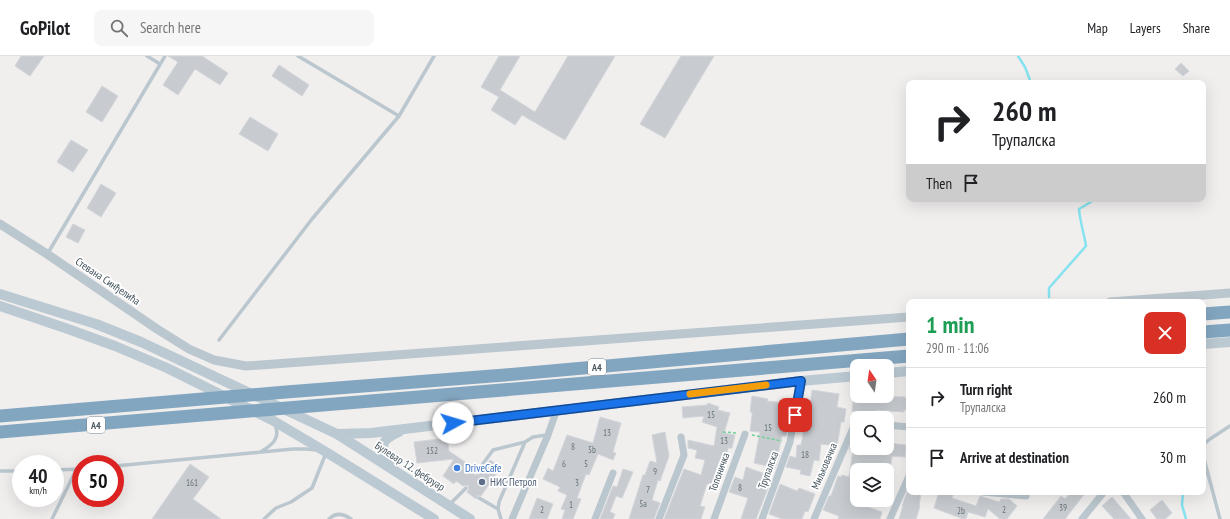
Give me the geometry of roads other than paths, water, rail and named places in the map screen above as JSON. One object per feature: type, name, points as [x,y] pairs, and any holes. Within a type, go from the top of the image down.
[{"type":"highway","points":[[1206,314],[1230,312]]},
{"type":"highway","points":[[1206,332],[1230,330]]},
{"type":"highway","name":"A4","points":[[0,416],[505,375],[906,339]]},
{"type":"highway","name":"A4","points":[[0,432],[906,356]]},
{"type":"main road","name":"Булевар 12. фебруар","points":[[0,294],[96,324],[141,342],[337,434],[470,519]]},
{"type":"main road","points":[[0,306],[82,334],[167,368],[272,420],[434,519]]},
{"type":"main road","points":[[1206,344],[1230,342]]},
{"type":"main road","points":[[894,372],[906,371]]},
{"type":"main road","points":[[337,434],[371,433],[556,412],[801,381],[850,377]]},
{"type":"main road","points":[[396,471],[384,455],[382,447],[388,438],[408,428]]},
{"type":"street","name":"Стевана Синђелића","points":[[0,224],[157,329],[204,356],[231,364],[246,366],[906,317]]},
{"type":"street","points":[[1150,299],[1230,293]]},
{"type":"street","name":"Трупалска","points":[[762,519],[790,442],[801,381]]},
{"type":"street","points":[[512,519],[548,435],[556,412]]},
{"type":"street","points":[[894,425],[906,426]]},
{"type":"street","name":"Топоничка","points":[[714,519],[745,434]]},
{"type":"street","name":"Миљковачка","points":[[814,519],[850,435]]},
{"type":"street","points":[[659,519],[684,455],[681,437]]},
{"type":"street","points":[[596,519],[613,473]]},
{"type":"street","points":[[890,519],[906,487]]},
{"type":"street","points":[[1022,495],[1026,496]]},
{"type":"street","points":[[1082,519],[1102,495]]},
{"type":"street","points":[[1124,495],[1142,519]]},
{"type":"lane","points":[[147,56],[160,64]]},
{"type":"lane","points":[[47,254],[165,56]]},
{"type":"lane","points":[[298,56],[398,116]]},
{"type":"lane","points":[[219,340],[312,219],[398,116],[434,56]]},
{"type":"lane","points":[[261,452],[272,445],[276,438],[278,432],[272,420]]},
{"type":"lane","points":[[1206,442],[1230,426]]},
{"type":"lane","points":[[477,472],[493,450],[525,442],[533,436],[548,435]]},
{"type":"lane","points":[[501,519],[498,509],[499,502],[525,442]]},
{"type":"lane","points":[[124,465],[306,449],[326,452],[312,488],[291,502],[276,508],[264,519]]},
{"type":"lane","points":[[1206,466],[1220,519]]},
{"type":"lane","points":[[0,471],[12,471]]},
{"type":"lane","points":[[52,519],[72,478]]},
{"type":"lane","points":[[449,505],[466,489]]},
{"type":"lane","points":[[479,498],[498,509]]},
{"type":"lane","points":[[329,519],[333,515],[339,514],[351,519]]},
{"type":"waterway","points":[[1018,56],[1025,67],[1030,80]]},
{"type":"waterway","points":[[1049,297],[1049,288],[1086,246],[1079,209],[1091,202]]},
{"type":"waterway","points":[[1183,495],[1182,505],[1186,519]]},
{"type":"place","name":"DriveCafe","points":[[457,468]]},
{"type":"place","name":"НИС Петрол","points":[[482,482]]}]
